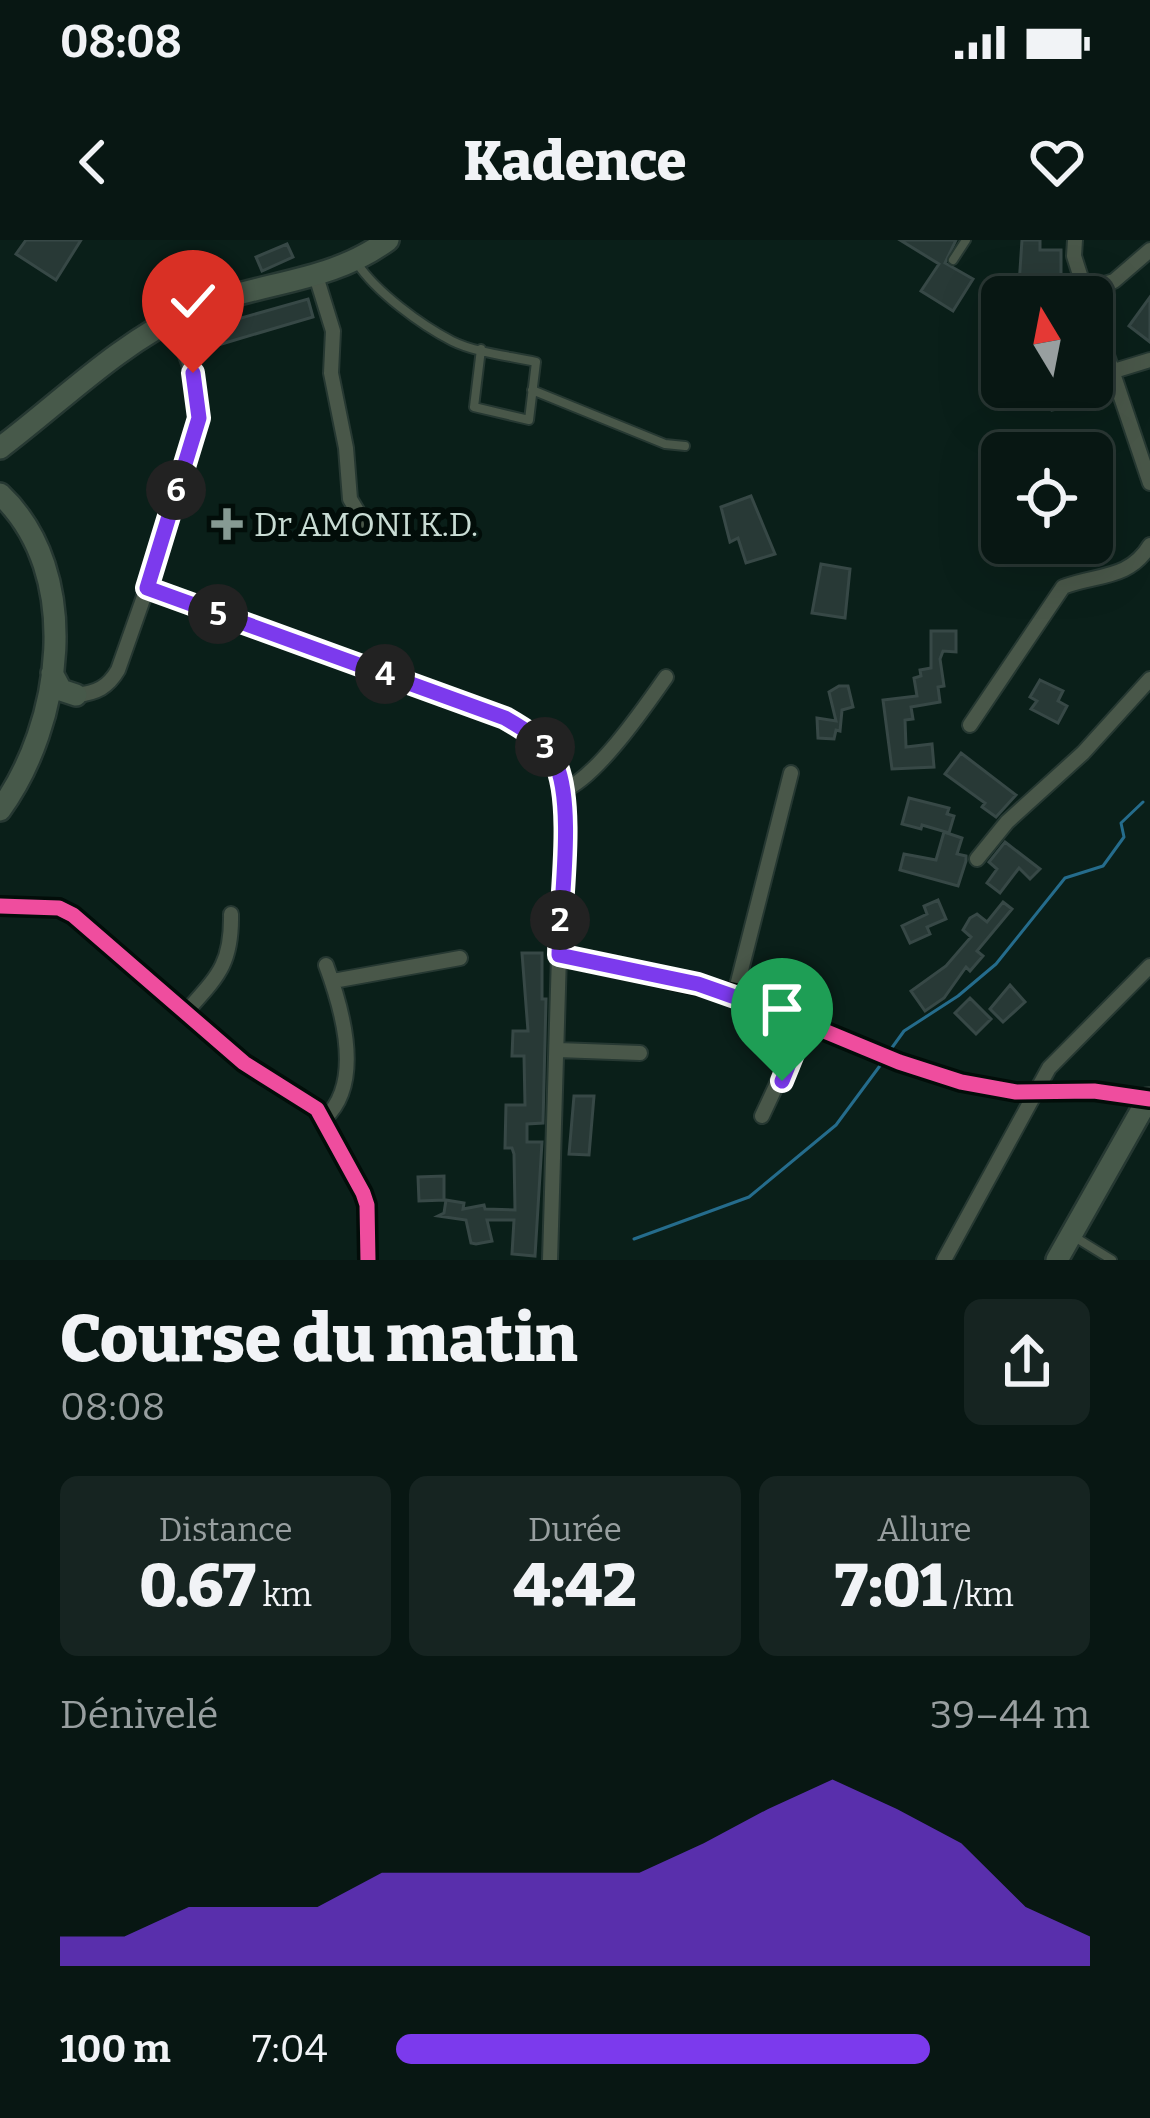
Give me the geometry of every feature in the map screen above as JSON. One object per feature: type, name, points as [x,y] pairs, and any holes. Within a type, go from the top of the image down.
[{"type":"main road","points":[[0,448],[173,319],[217,301],[356,262],[388,240]]},
{"type":"main road","points":[[0,494],[27,529],[46,574],[52,609],[47,709],[25,770],[0,810]]},
{"type":"main road","points":[[52,673],[61,690],[76,695]]},
{"type":"main road","points":[[47,709],[76,695]]},
{"type":"main road","points":[[1057,1260],[1149,1099]]},
{"type":"street","points":[[1075,240],[1080,276]]},
{"type":"street","points":[[1113,281],[1150,250]]},
{"type":"street","points":[[316,276],[333,331],[331,373],[350,500],[368,530]]},
{"type":"street","points":[[76,695],[100,690],[110,682],[147,588],[199,418],[198,389],[173,319]]},
{"type":"street","points":[[1150,360],[1114,371],[1150,483]]},
{"type":"street","points":[[970,725],[1063,587],[1118,575],[1150,545]]},
{"type":"street","points":[[147,588],[505,718],[554,759],[564,790],[550,1260]]},
{"type":"street","points":[[564,790],[576,785],[598,761],[666,676]]},
{"type":"street","points":[[977,859],[1007,822],[1083,753],[1150,679]]},
{"type":"street","points":[[735,994],[790,773]]},
{"type":"street","points":[[0,906],[59,908],[73,915],[255,1072],[310,1103],[325,1118],[367,1205],[368,1260]]},
{"type":"street","points":[[187,1012],[221,973],[232,945],[231,914]]},
{"type":"street","points":[[559,955],[735,994],[929,1073],[988,1088],[1094,1091],[1149,1099]]},
{"type":"street","points":[[333,981],[460,958]]},
{"type":"street","points":[[325,1118],[337,1107],[344,1089],[343,1018],[326,964]]},
{"type":"street","points":[[944,1260],[1049,1068],[1150,966]]},
{"type":"street","points":[[762,1116],[806,1022]]},
{"type":"street","points":[[558,1050],[640,1053]]},
{"type":"lane","points":[[953,260],[966,240]]},
{"type":"lane","points":[[356,262],[370,284],[454,343],[481,349],[536,362],[529,420],[474,407],[481,349]]},
{"type":"lane","points":[[532,390],[665,444],[686,446]]},
{"type":"lane","points":[[1071,1235],[1112,1260]]},
{"type":"building","points":[[26,240],[81,240],[56,280],[16,254]]},
{"type":"building","points":[[900,240],[956,240],[945,263],[973,279],[953,311],[921,291],[939,264]]},
{"type":"building","points":[[1022,240],[1040,240],[1040,250],[1061,250],[1061,276],[1020,276]]},
{"type":"building","points":[[287,244],[293,257],[262,271],[256,257]]},
{"type":"building","points":[[1150,297],[1150,342],[1129,326]]},
{"type":"building","points":[[308,299],[313,317],[218,345],[213,326]]},
{"type":"building","points":[[751,496],[775,554],[746,563],[738,538],[730,542],[721,507]]},
{"type":"building","points":[[821,564],[850,569],[845,618],[812,613]]},
{"type":"building","points":[[931,631],[956,631],[956,652],[943,651],[940,659],[944,686],[938,687],[940,702],[911,707],[913,719],[905,720],[906,747],[932,744],[934,767],[892,769],[883,700],[917,696],[914,678],[921,676],[920,670],[931,668]]},
{"type":"building","points":[[1040,680],[1063,691],[1058,701],[1067,706],[1058,723],[1031,709],[1037,701],[1030,697]]},
{"type":"building","points":[[848,686],[853,707],[842,710],[840,731],[836,730],[834,739],[818,738],[817,718],[836,721],[829,692]]},
{"type":"building","points":[[961,753],[1016,795],[996,817],[982,807],[985,803],[945,774]]},
{"type":"building","points":[[909,798],[949,808],[947,814],[954,816],[949,833],[902,824]]},
{"type":"building","points":[[944,832],[962,838],[957,854],[966,856],[966,861],[958,886],[900,870],[904,854],[936,860]]},
{"type":"building","points":[[1005,842],[1040,869],[1030,879],[1019,868],[1000,893],[987,883],[997,869],[989,862]]},
{"type":"building","points":[[938,900],[946,919],[927,927],[930,934],[910,943],[902,926],[927,914],[924,906]]},
{"type":"building","points":[[1003,902],[1012,909],[977,951],[983,956],[970,971],[966,967],[944,998],[925,1011],[911,991],[946,966],[971,937],[963,930],[970,918],[977,914],[987,922]]},
{"type":"building","points":[[522,953],[542,953],[542,999],[546,999],[543,1123],[527,1124],[527,1142],[542,1142],[535,1256],[512,1254],[514,1220],[487,1220],[492,1241],[476,1244],[471,1243],[466,1220],[438,1216],[444,1213],[446,1200],[464,1203],[463,1209],[484,1205],[485,1209],[515,1210],[514,1154],[512,1148],[505,1148],[506,1105],[525,1105],[524,1056],[512,1056],[513,1031],[528,1031]]},
{"type":"building","points":[[1010,985],[1025,1002],[1003,1022],[990,1009]]},
{"type":"building","points":[[970,998],[991,1019],[976,1034],[955,1013]]},
{"type":"building","points":[[574,1096],[594,1096],[589,1155],[569,1154]]},
{"type":"building","points":[[444,1176],[444,1200],[419,1201],[418,1177]]},
{"type":"waterway","points":[[891,1049],[904,1031],[996,964],[1065,878],[1103,866],[1124,837],[1121,823],[1143,802]]},
{"type":"waterway","points":[[634,1239],[749,1197],[836,1125],[882,1063]]},
{"type":"cycle path","points":[[147,588],[505,718],[539,741],[554,760],[564,800],[559,955],[735,994],[899,1062],[961,1082],[1016,1092],[1094,1091],[1150,1099]]},
{"type":"cycle path","points":[[0,906],[59,908],[73,915],[244,1063],[317,1109],[363,1193],[368,1260]]},
{"type":"place","name":"Dr AMONI K.D.","points":[[227,524]]},
{"type":"route","points":[[193,373],[199,418],[147,588],[505,718],[529,732],[554,759],[564,790],[559,955],[735,994],[806,1022],[782,1081]]}]
